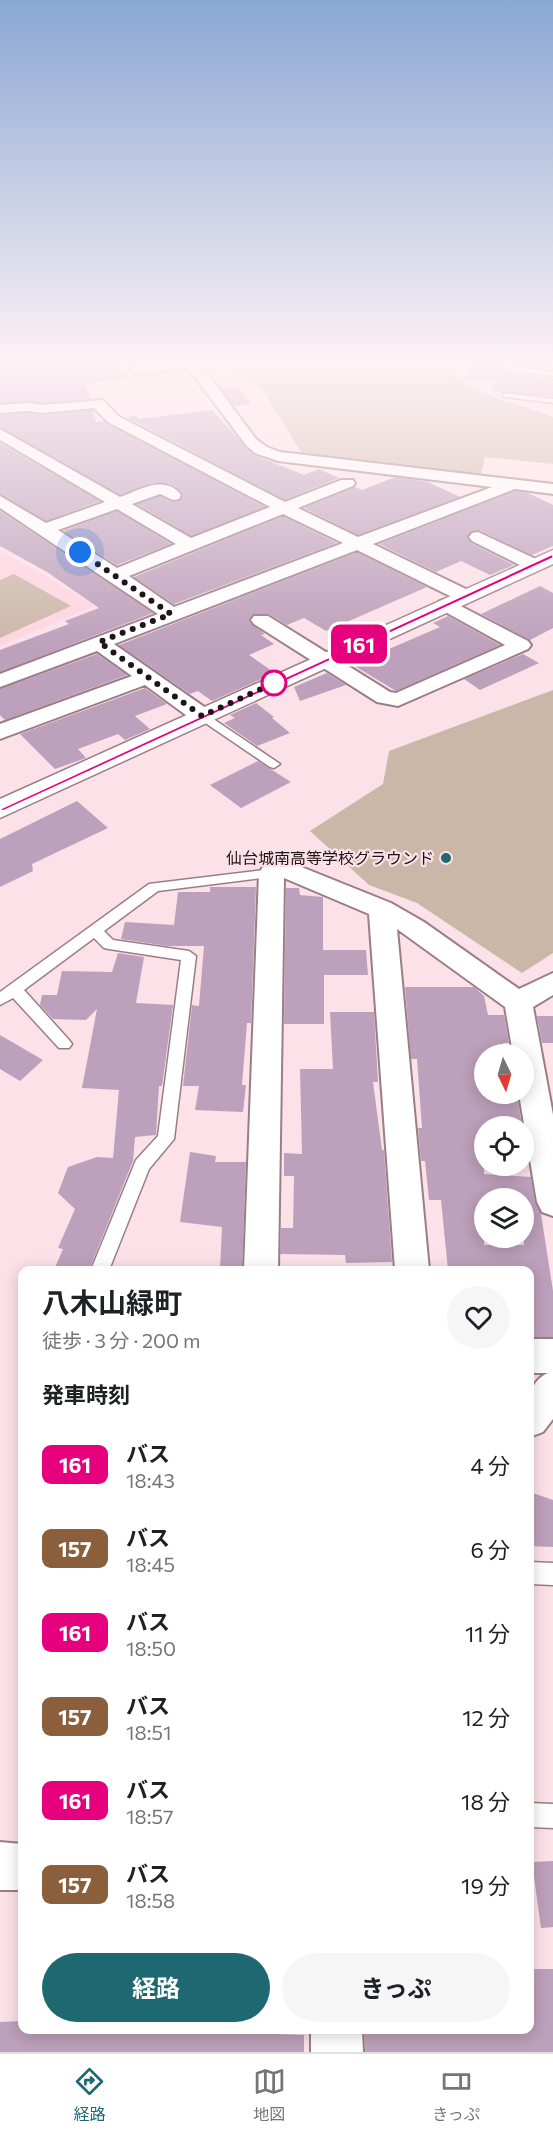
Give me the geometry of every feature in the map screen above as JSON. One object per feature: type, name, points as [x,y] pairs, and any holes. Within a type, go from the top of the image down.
[{"type":"street","points":[[186,457],[356,543],[456,601],[520,645],[398,700],[384,698],[261,620]]},
{"type":"street","points":[[286,457],[553,489]]},
{"type":"street","points":[[42,458],[189,545]]},
{"type":"street","points":[[75,476],[92,471]]},
{"type":"street","points":[[115,575],[346,483]]},
{"type":"street","points":[[0,681],[511,485]]},
{"type":"street","points":[[45,529],[161,489],[173,495]]},
{"type":"street","points":[[0,501],[171,614]]},
{"type":"street","points":[[478,537],[543,561]]},
{"type":"street","points":[[0,809],[543,561]]},
{"type":"street","points":[[99,642],[202,716]]},
{"type":"street","points":[[0,732],[148,677]]},
{"type":"street","points":[[261,1266],[272,873],[284,868],[382,909],[415,928],[518,1002],[553,1202]]},
{"type":"street","points":[[382,909],[412,1266]]},
{"type":"street","points":[[518,1002],[553,983]]},
{"type":"street","points":[[534,1356],[553,1356]]},
{"type":"street","points":[[534,1414],[553,1389]]},
{"type":"street","points":[[0,1866],[18,1867]]},
{"type":"street","points":[[337,2034],[337,2052]]},
{"type":"lane","points":[[202,716],[274,764]]},
{"type":"lane","points":[[0,1000],[154,887],[272,873]]},
{"type":"lane","points":[[96,931],[109,944],[189,956],[166,1139],[142,1165],[102,1266]]},
{"type":"lane","points":[[14,989],[64,1044]]},
{"type":"lane","points":[[534,1573],[553,1574]]},
{"type":"lane","points":[[534,1815],[553,1816]]},
{"type":"shaded area","points":[[317,457],[553,457],[553,464],[485,457],[480,478]]},
{"type":"shaded area","points":[[0,551],[46,576],[95,606],[0,646]]},
{"type":"shaded area","points":[[14,574],[71,606],[0,638],[0,580]]},
{"type":"shaded area","name":"仙台城南高等学校グラウンド","points":[[553,690],[553,953],[522,973],[417,903],[369,885],[310,831],[383,784],[389,751]]},
{"type":"building","points":[[0,457],[24,457],[100,501],[46,521],[0,494]]},
{"type":"building","points":[[53,457],[171,457],[265,507],[191,536],[137,504],[160,496],[172,502],[179,501],[183,495],[176,487],[168,483],[152,483],[120,495]]},
{"type":"building","points":[[202,457],[258,457],[304,475],[319,469],[339,478],[285,500]]},
{"type":"building","points":[[395,477],[428,482],[460,497],[358,535],[304,508],[355,487],[362,490]]},
{"type":"building","points":[[515,491],[528,493],[553,505],[553,546],[532,555],[479,530],[472,531],[467,537],[471,543],[514,565],[490,575],[461,561],[436,572],[379,544]]},
{"type":"building","points":[[0,511],[153,613],[0,672],[0,650],[69,624],[65,621],[99,608],[47,572],[0,546]]},
{"type":"building","points":[[117,511],[171,544],[117,565],[63,531]]},
{"type":"building","points":[[283,516],[337,543],[174,604],[134,577]]},
{"type":"building","points":[[357,552],[427,587],[326,631],[304,618],[287,625],[269,614],[252,615],[249,621],[265,634],[261,635],[274,644],[249,655],[275,673],[212,701],[198,691],[190,694],[119,645]]},
{"type":"building","points":[[540,586],[553,593],[553,628],[530,640],[481,614]]},
{"type":"building","points":[[448,616],[500,645],[396,691],[348,662],[370,652],[375,655],[440,627],[433,623]]},
{"type":"building","points":[[97,654],[127,675],[5,720],[0,715],[0,689]]},
{"type":"building","points":[[523,654],[539,663],[480,690],[464,679]]},
{"type":"building","points":[[327,673],[346,685],[300,701],[294,687]]},
{"type":"building","points":[[145,688],[167,704],[135,716],[150,729],[125,740],[118,734],[78,749],[86,758],[55,769],[20,734]]},
{"type":"building","points":[[256,703],[290,733],[257,746],[224,723],[235,718],[230,715]]},
{"type":"building","points":[[258,761],[291,782],[241,808],[210,785]]},
{"type":"building","points":[[77,801],[108,828],[32,864],[33,871],[0,887],[0,839]]},
{"type":"building","points":[[210,887],[256,887],[251,1023],[247,1023],[242,1085],[246,1085],[243,1112],[195,1110],[199,1086],[183,1086],[192,1005],[199,1006],[204,946],[167,946],[121,939],[125,922],[174,925],[178,892],[210,892]]},
{"type":"building","points":[[286,888],[299,888],[300,895],[323,897],[323,950],[366,950],[368,975],[324,975],[324,1024],[284,1024]]},
{"type":"building","points":[[118,953],[144,957],[136,1003],[173,1005],[162,1086],[159,1086],[156,1135],[135,1137],[133,1161],[91,1266],[56,1266],[63,1249],[58,1248],[75,1209],[58,1193],[68,1167],[97,1157],[113,1158],[119,1090],[82,1088],[97,1009],[86,1020],[53,1019],[40,1005],[42,995],[57,995],[62,971],[112,972]]},
{"type":"building","points":[[405,987],[474,987],[484,996],[488,1015],[504,1015],[509,1043],[474,1044],[474,1104],[519,1104],[520,1116],[474,1116],[474,1176],[531,1177],[533,1188],[474,1188],[474,1248],[534,1248],[534,1196],[541,1214],[553,1291],[553,1337],[534,1337],[534,1266],[448,1266],[441,1200],[429,1200],[425,1161],[421,1161],[418,1128],[422,1128],[417,1059],[411,1059]]},
{"type":"building","points":[[330,1012],[374,1012],[378,1082],[373,1082],[382,1150],[384,1150],[392,1262],[346,1263],[345,1255],[280,1254],[281,1228],[293,1228],[294,1176],[284,1176],[284,1153],[302,1154],[300,1069],[333,1069]]},
{"type":"building","points":[[537,1016],[553,1016],[553,1043],[542,1043]]},
{"type":"building","points":[[0,1035],[43,1060],[20,1081],[0,1069]]},
{"type":"building","points":[[190,1152],[216,1156],[215,1162],[246,1162],[242,1266],[220,1266],[222,1227],[180,1222]]},
{"type":"building","points":[[534,1493],[553,1500],[553,1547],[534,1546]]},
{"type":"building","points":[[553,1861],[553,1927],[541,1928],[534,1862]]},
{"type":"building","points":[[534,1969],[553,1969],[553,2052],[365,2052],[364,2034],[534,2034]]},
{"type":"building","points":[[18,2021],[18,2034],[304,2035],[304,2052],[0,2052],[0,2022]]},
{"type":"bus line","name":"161","points":[[0,809],[553,556]]},
{"type":"place","name":"仙台城南高等学校グラウンド","points":[[446,858]]},
{"type":"route","points":[[80,552],[171,614],[99,642],[202,716],[274,683]]}]
